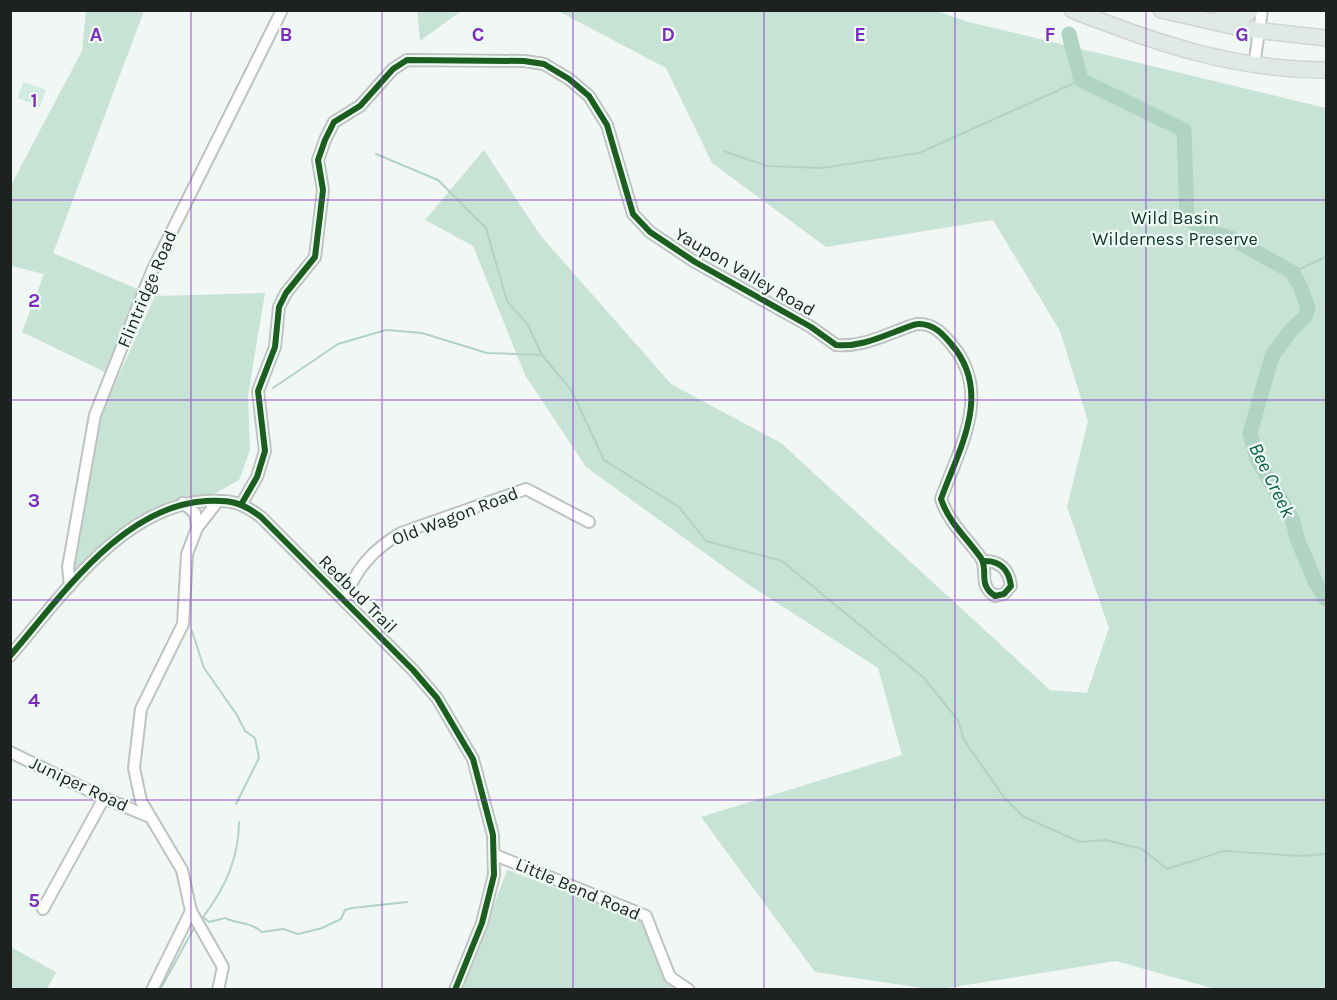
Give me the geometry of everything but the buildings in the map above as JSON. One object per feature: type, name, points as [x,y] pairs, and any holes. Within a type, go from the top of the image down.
[{"type":"highway","points":[[1071,10],[1176,49],[1254,66],[1326,70]]},
{"type":"highway","points":[[1161,10],[1182,17],[1326,38]]},
{"type":"highway","points":[[1182,17],[1228,19],[1243,16],[1251,10]]},
{"type":"street","name":"Flintridge Road","points":[[70,586],[68,567],[96,415],[152,271],[282,10]]},
{"type":"street","points":[[1254,66],[1262,10]]},
{"type":"street","name":"Yaupon Valley Road","points":[[242,503],[257,477],[265,451],[258,391],[275,347],[279,307],[286,293],[315,257],[323,190],[318,160],[333,122],[360,106],[393,69],[407,60],[524,61],[544,64],[570,79],[589,96],[607,125],[633,214],[669,247],[812,327],[836,345],[864,344],[916,324],[931,325],[944,335],[958,352],[969,371],[970,419],[968,433],[941,499],[947,516],[983,561]]},
{"type":"street","name":"Old Wagon Road","points":[[344,601],[356,573],[382,544],[401,533],[526,489],[589,522]]},
{"type":"street","points":[[10,656],[70,586],[138,524],[154,513],[183,503],[218,501],[242,503]]},
{"type":"street","points":[[218,501],[197,528],[187,554],[183,624],[141,709],[134,768],[141,801],[182,870],[191,911],[223,967],[218,990]]},
{"type":"street","points":[[183,503],[195,513],[197,528]]},
{"type":"street","name":"Redbud Trail","points":[[242,503],[261,517],[413,670],[437,698],[460,732],[473,759],[482,789],[495,855],[489,899],[456,990]]},
{"type":"street","name":"Juniper Road","points":[[10,752],[104,798],[148,816]]},
{"type":"street","points":[[43,909],[104,798]]},
{"type":"street","name":"Little Bend Road","points":[[495,855],[646,916],[670,977],[689,990]]},
{"type":"street","points":[[152,990],[191,911]]},
{"type":"green space","points":[[417,10],[461,10],[461,11],[420,41]]},
{"type":"green space","points":[[86,11],[144,11],[53,253],[140,290],[105,372],[22,332],[44,274],[11,266],[11,185],[82,51]]},
{"type":"green space","name":"Wild Basin Wilderness Preserve","points":[[558,11],[937,11],[965,21],[1326,108],[1326,989],[1215,989],[1116,961],[935,990],[815,972],[701,817],[902,755],[878,668],[749,585],[586,467],[525,375],[473,246],[425,220],[484,150],[540,235],[671,384],[781,443],[1050,690],[1087,693],[1109,628],[1067,507],[1088,421],[1060,331],[993,220],[826,247],[712,163],[666,68]]},
{"type":"green space","points":[[24,82],[46,90],[40,107],[17,98]]},
{"type":"green space","points":[[265,293],[248,395],[250,450],[239,480],[212,495],[166,503],[139,518],[81,568],[75,569],[76,540],[102,412],[155,296]]},
{"type":"green space","points":[[507,870],[641,920],[668,981],[680,990],[462,990]]},
{"type":"green space","points":[[11,947],[56,972],[47,989],[11,989]]},
{"type":"waterway","name":"Bee Creek","points":[[1069,34],[1081,80],[1184,130],[1187,217],[1205,231],[1231,238],[1292,272],[1301,288],[1308,308],[1305,317],[1290,331],[1272,356],[1250,433],[1257,459],[1292,518],[1298,541],[1316,583],[1326,599]]},
{"type":"waterway","points":[[724,151],[767,166],[822,168],[919,153],[1081,80]]},
{"type":"waterway","points":[[376,154],[438,180],[486,228],[507,301],[528,325],[542,355],[572,391],[604,460],[679,507],[706,541],[782,561],[923,677],[958,720],[964,740],[1003,796],[1024,817],[1080,842],[1106,840],[1142,849],[1167,869],[1224,851],[1301,856],[1326,854]]},
{"type":"waterway","points":[[1296,277],[1300,269],[1326,257]]},
{"type":"waterway","points":[[273,388],[338,344],[386,330],[422,333],[487,353],[542,355]]},
{"type":"waterway","points":[[192,631],[204,668],[237,715],[245,731],[255,738],[259,758],[236,804]]},
{"type":"waterway","points":[[239,822],[236,848],[229,872],[203,917],[209,922],[225,918],[253,926],[262,932],[283,929],[298,934],[322,928],[341,919],[345,910],[407,902]]},
{"type":"waterway","points":[[160,990],[194,928]]},
{"type":"cycle path","points":[[242,503],[257,477],[265,451],[258,391],[275,347],[279,307],[286,293],[315,257],[323,190],[318,160],[334,122],[360,106],[393,69],[407,60],[524,61],[544,64],[569,79],[589,96],[607,125],[633,214],[650,232],[695,262],[811,327],[836,345],[867,342],[919,324],[934,328],[945,337],[964,363],[970,382],[971,402],[969,421],[963,441],[941,499],[953,523],[981,558],[986,587],[995,596],[1004,594],[1011,586],[1006,571],[999,564],[983,561]]},
{"type":"cycle path","points":[[10,656],[72,582],[96,558],[147,519],[176,507],[206,501],[241,505],[261,517],[413,670],[437,698],[473,759],[493,835],[494,875],[482,923],[455,990]]}]
